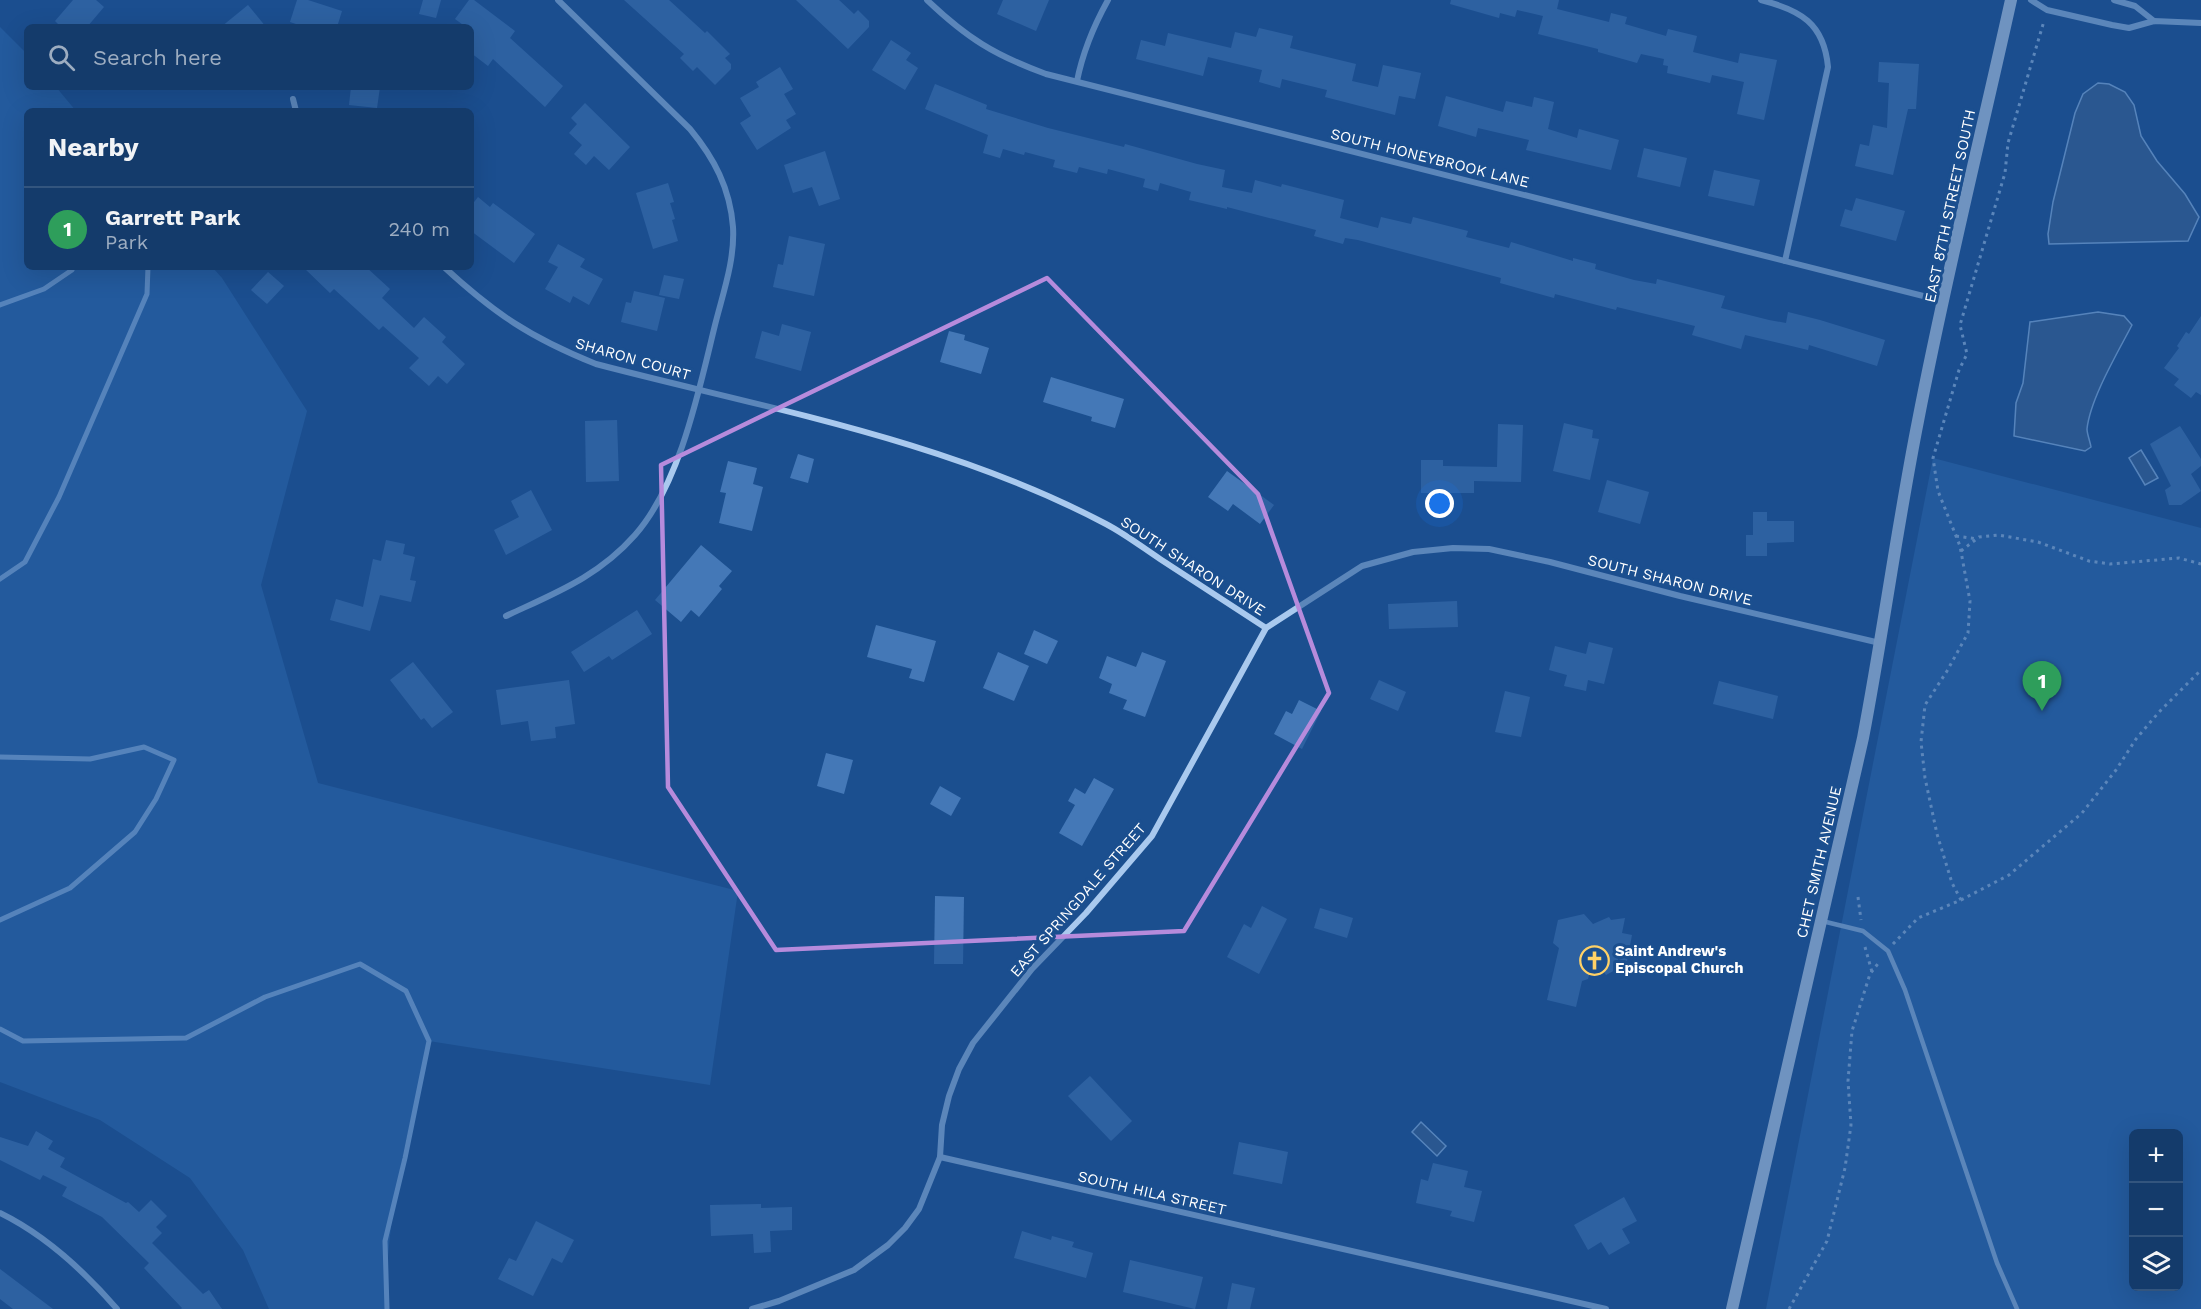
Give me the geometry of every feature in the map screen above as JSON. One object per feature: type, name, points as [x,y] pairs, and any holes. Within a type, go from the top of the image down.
[{"type":"street","points":[[506,616],[588,577],[621,550],[636,534],[664,492],[699,391],[732,249],[730,208],[725,188],[718,169],[705,148],[690,129],[558,0]]},
{"type":"street","name":"SOUTH HONEYBROOK LANE","points":[[927,0],[959,30],[988,49],[1046,74],[1944,302]]},
{"type":"street","points":[[1077,81],[1090,32],[1108,0]]},
{"type":"street","points":[[1761,0],[1794,10],[1810,23],[1821,39],[1828,67],[1785,261]]},
{"type":"street","name":"EAST 87TH STREET SOUTH","points":[[1918,418],[2011,0]]},
{"type":"street","points":[[2031,0],[2047,10],[2112,26],[2129,28],[2154,21],[2201,23]]},
{"type":"street","points":[[2114,0],[2135,6],[2154,21]]},
{"type":"street","points":[[293,99],[295,108]]},
{"type":"street","name":"SHARON COURT","points":[[447,270],[497,313],[557,349],[596,364],[699,391]]},
{"type":"street","name":"SOUTH SHARON DRIVE","points":[[699,391],[876,435],[990,472],[1108,525],[1266,628],[1362,566],[1413,552],[1480,548],[1550,562],[1881,644]]},
{"type":"street","name":"CHET SMITH AVENUE","points":[[1732,1309],[1863,738],[1881,644],[1892,560],[1918,418]]},
{"type":"street","name":"EAST SPRINGDALE STREET","points":[[940,1158],[942,1125],[949,1096],[959,1069],[973,1044],[1032,969],[1086,913],[1152,836],[1266,628]]},
{"type":"street","points":[[752,1309],[823,1284],[854,1270],[871,1259],[905,1228],[919,1209],[940,1158]]},
{"type":"street","name":"SOUTH HILA STREET","points":[[940,1158],[1606,1309]]},
{"type":"street","points":[[0,1213],[47,1242],[99,1288],[117,1309]]},
{"type":"lane","points":[[1820,921],[1863,931],[1888,951],[1905,990],[1997,1263],[2017,1309]]},
{"type":"path","points":[[1961,900],[1952,884],[1937,834],[1925,778],[1921,742],[1925,705],[1968,633],[1970,601],[1961,551],[1938,491],[1933,458],[1959,370],[1967,354],[1960,325],[2005,173],[2008,143],[2044,19]]},
{"type":"path","points":[[1956,536],[1978,538],[1998,535],[2038,542],[2089,561],[2110,564],[2179,558],[2201,564]]},
{"type":"path","points":[[1961,551],[1978,538]]},
{"type":"path","points":[[1789,1309],[1827,1241],[1845,1168],[1851,1125],[1848,1082],[1852,1031],[1870,974],[1918,918],[1961,900],[2009,875],[2082,813],[2116,770],[2136,739],[2201,670]]},
{"type":"highlighted area","points":[[1047,278],[1258,494],[1329,693],[1184,931],[776,950],[668,787],[661,465]]},
{"type":"shaded area","points":[[0,27],[24,51],[24,90],[58,90],[74,108],[24,108],[24,270],[215,270],[307,411],[261,585],[318,783],[738,891],[710,1085],[429,1041],[399,1174],[389,1242],[387,1309],[269,1309],[243,1250],[190,1178],[100,1120],[0,1082]]},
{"type":"shaded area","points":[[2098,83],[2109,84],[2125,92],[2134,105],[2141,136],[2157,161],[2185,194],[2199,217],[2188,241],[2049,244],[2048,234],[2053,202],[2075,113],[2083,94]]},
{"type":"shaded area","points":[[2098,312],[2124,316],[2132,325],[2093,404],[2087,429],[2091,447],[2085,451],[2014,436],[2016,403],[2023,383],[2030,322]]},
{"type":"shaded area","points":[[2141,450],[2158,478],[2145,485],[2129,458]]},
{"type":"shaded area","points":[[1933,458],[2201,528],[2201,1309],[1766,1309]]},
{"type":"shaded area","points":[[1421,1122],[1446,1146],[1437,1156],[1412,1132]]},
{"type":"building","points":[[73,0],[96,0],[104,7],[90,24],[58,24],[55,21]]},
{"type":"building","points":[[297,0],[308,0],[342,11],[338,24],[290,22]]},
{"type":"building","points":[[423,0],[441,0],[436,18],[419,14]]},
{"type":"building","points":[[469,0],[474,0],[515,31],[510,38],[563,86],[545,107],[493,59],[488,66],[474,55],[474,24],[462,24],[455,19]]},
{"type":"building","points":[[624,0],[669,0],[705,33],[707,31],[730,54],[725,58],[731,64],[731,69],[715,85],[697,67],[693,71],[680,58],[684,54]]},
{"type":"building","points":[[796,0],[839,0],[854,14],[858,10],[869,21],[869,27],[848,49]]},
{"type":"building","points":[[1003,0],[1049,0],[1036,31],[997,14]]},
{"type":"building","points":[[1451,0],[1559,0],[1557,9],[1609,22],[1611,13],[1627,17],[1625,24],[1666,36],[1668,29],[1697,36],[1693,52],[1738,63],[1740,53],[1777,60],[1764,120],[1737,114],[1744,82],[1712,75],[1710,83],[1667,73],[1668,66],[1663,65],[1664,59],[1641,54],[1637,63],[1598,52],[1598,49],[1538,34],[1543,16],[1517,10],[1515,17],[1500,13],[1499,18],[1450,4]]},
{"type":"building","points":[[248,5],[264,24],[225,24]]},
{"type":"building","points":[[1259,28],[1293,36],[1290,48],[1356,64],[1352,81],[1378,87],[1383,65],[1421,73],[1415,99],[1399,96],[1395,115],[1325,97],[1327,90],[1282,79],[1280,88],[1259,82],[1262,70],[1208,57],[1203,76],[1136,59],[1141,40],[1165,46],[1168,33],[1231,48],[1235,32],[1256,37]]},
{"type":"building","points":[[891,40],[911,53],[906,60],[918,68],[905,90],[872,70]]},
{"type":"building","points":[[1879,62],[1919,64],[1916,109],[1908,109],[1893,175],[1855,166],[1860,144],[1869,146],[1873,125],[1887,128],[1889,83],[1878,82]]},
{"type":"building","points":[[780,67],[793,89],[784,94],[796,114],[786,120],[791,128],[757,150],[740,123],[751,116],[740,98],[759,87],[756,82]]},
{"type":"building","points":[[935,84],[987,105],[986,109],[1048,128],[1124,147],[1125,144],[1225,170],[1222,187],[1252,193],[1255,180],[1281,187],[1282,184],[1344,200],[1340,218],[1378,228],[1381,217],[1411,224],[1413,217],[1468,231],[1466,237],[1509,248],[1511,242],[1573,261],[1573,258],[1596,264],[1595,269],[1634,280],[1656,284],[1657,279],[1725,296],[1721,308],[1786,323],[1788,312],[1885,340],[1877,366],[1809,345],[1808,350],[1745,335],[1741,349],[1692,335],[1695,326],[1617,307],[1616,310],[1555,294],[1554,298],[1500,283],[1501,278],[1358,240],[1345,238],[1343,244],[1314,236],[1316,230],[1227,207],[1227,209],[1189,200],[1191,192],[1160,183],[1158,191],[1143,187],[1145,179],[1108,169],[1107,174],[1079,167],[1077,173],[1053,167],[1055,160],[1003,149],[1000,158],[983,153],[988,135],[925,109]]},
{"type":"building","points":[[351,90],[380,90],[377,108],[349,105]]},
{"type":"building","points":[[1446,96],[1503,112],[1506,101],[1532,107],[1534,97],[1554,102],[1548,129],[1577,138],[1579,129],[1619,140],[1611,170],[1526,150],[1529,140],[1478,128],[1476,137],[1438,126]]},
{"type":"building","points":[[585,103],[630,147],[609,170],[594,156],[586,165],[574,154],[582,145],[569,133],[577,124],[571,118]]},
{"type":"building","points":[[1644,148],[1687,158],[1680,187],[1637,177]]},
{"type":"building","points":[[825,151],[840,199],[819,206],[812,187],[793,193],[784,165]]},
{"type":"building","points":[[1714,170],[1760,180],[1754,206],[1708,196]]},
{"type":"building","points":[[668,183],[674,202],[670,203],[678,241],[653,249],[636,193]]},
{"type":"building","points":[[478,197],[490,207],[493,203],[535,234],[514,263],[474,233],[474,202]]},
{"type":"building","points":[[1856,198],[1905,211],[1896,241],[1840,226],[1845,209],[1852,211]]},
{"type":"building","points":[[789,236],[825,244],[814,296],[773,287],[778,264],[783,265]]},
{"type":"building","points":[[558,244],[585,259],[580,267],[603,279],[589,305],[573,296],[570,303],[545,289],[558,267],[548,262]]},
{"type":"building","points":[[306,270],[369,270],[390,289],[382,298],[414,328],[424,317],[446,337],[442,342],[465,364],[447,384],[438,376],[429,386],[409,368],[419,358],[383,326],[379,330],[334,289],[330,293]]},
{"type":"building","points":[[268,272],[284,286],[267,304],[251,290]]},
{"type":"building","points":[[664,275],[684,279],[679,299],[659,295]]},
{"type":"building","points":[[634,291],[665,298],[657,331],[621,322],[626,302],[631,303]]},
{"type":"building","points":[[2201,316],[2201,395],[2196,392],[2191,398],[2174,385],[2179,379],[2164,368],[2179,348],[2177,346],[2186,332],[2189,334]]},
{"type":"building","points":[[782,324],[811,332],[801,371],[755,358],[762,331],[779,336]]},
{"type":"building","points":[[949,331],[965,335],[964,340],[989,348],[981,374],[940,362]]},
{"type":"building","points":[[1051,377],[1124,399],[1115,428],[1091,421],[1092,417],[1043,402]]},
{"type":"building","points":[[617,420],[619,481],[586,482],[585,421]]},
{"type":"building","points":[[1564,423],[1593,430],[1592,438],[1599,439],[1590,480],[1553,471]]},
{"type":"building","points":[[1498,424],[1523,425],[1521,482],[1474,481],[1474,493],[1421,493],[1421,460],[1443,460],[1443,466],[1497,467]]},
{"type":"building","points":[[2180,426],[2201,459],[2201,466],[2191,474],[2201,491],[2181,505],[2169,505],[2165,490],[2171,486],[2150,444]]},
{"type":"building","points":[[798,454],[814,459],[808,483],[790,478]]},
{"type":"building","points":[[728,461],[757,468],[753,484],[763,487],[752,531],[719,523],[726,493],[720,492]]},
{"type":"building","points":[[1227,471],[1274,505],[1260,524],[1233,504],[1228,511],[1208,497]]},
{"type":"building","points":[[1607,480],[1649,492],[1640,524],[1598,512]]},
{"type":"building","points":[[531,490],[552,530],[506,555],[494,530],[519,517],[511,501]]},
{"type":"building","points":[[1753,512],[1767,512],[1767,521],[1794,521],[1794,542],[1767,543],[1767,556],[1746,556],[1746,535],[1753,535]]},
{"type":"building","points":[[386,540],[405,544],[403,554],[415,557],[410,580],[416,581],[411,602],[380,595],[370,631],[330,620],[336,599],[363,607],[373,559],[381,561]]},
{"type":"building","points":[[701,545],[732,571],[719,586],[722,589],[699,617],[691,610],[681,622],[655,600]]},
{"type":"building","points":[[1457,601],[1458,627],[1389,629],[1388,604]]},
{"type":"building","points":[[637,610],[652,634],[612,660],[609,656],[584,672],[571,652]]},
{"type":"building","points":[[876,625],[936,641],[924,682],[909,678],[912,669],[867,657]]},
{"type":"building","points":[[1034,630],[1058,641],[1047,664],[1024,654]]},
{"type":"building","points":[[1589,642],[1613,648],[1604,684],[1588,680],[1586,691],[1564,686],[1567,675],[1549,670],[1555,646],[1586,654]]},
{"type":"building","points":[[998,652],[1029,666],[1014,701],[983,688]]},
{"type":"building","points":[[1142,652],[1166,661],[1145,717],[1123,709],[1127,700],[1109,693],[1112,684],[1099,678],[1107,656],[1136,667]]},
{"type":"building","points":[[413,662],[453,712],[432,728],[424,718],[421,720],[390,680]]},
{"type":"building","points":[[569,680],[575,724],[555,727],[556,738],[531,741],[528,721],[501,725],[496,690]]},
{"type":"building","points":[[1379,680],[1406,692],[1398,711],[1370,699]]},
{"type":"building","points":[[1719,681],[1778,696],[1773,719],[1713,704]]},
{"type":"building","points":[[1505,691],[1530,697],[1521,737],[1495,732]]},
{"type":"building","points":[[1299,700],[1321,711],[1302,749],[1274,734],[1286,711],[1292,714]]},
{"type":"building","points":[[826,753],[853,760],[844,794],[817,786]]},
{"type":"building","points":[[1094,778],[1114,789],[1082,846],[1059,833],[1075,805],[1068,801],[1075,788],[1085,794]]},
{"type":"building","points":[[940,786],[961,798],[951,816],[930,804]]},
{"type":"building","points":[[935,896],[964,897],[963,964],[934,964]]},
{"type":"building","points":[[1262,906],[1287,919],[1259,974],[1227,957],[1244,924],[1251,928]]},
{"type":"building","points":[[1320,908],[1353,918],[1347,938],[1314,928]]},
{"type":"building","name":"Saint Andrew's Episcopal Church","points":[[1584,914],[1593,924],[1609,917],[1611,920],[1625,918],[1622,933],[1632,935],[1627,961],[1618,959],[1617,969],[1606,975],[1594,958],[1588,979],[1582,981],[1576,1007],[1547,1000],[1559,948],[1553,943],[1558,920]]},
{"type":"building","points":[[1090,1076],[1132,1121],[1111,1141],[1068,1096]]},
{"type":"building","points":[[36,1131],[53,1141],[48,1149],[65,1158],[60,1167],[126,1203],[128,1202],[139,1212],[151,1200],[167,1216],[156,1227],[162,1233],[152,1243],[203,1294],[209,1290],[222,1309],[181,1309],[144,1268],[149,1263],[102,1217],[62,1196],[67,1187],[43,1175],[40,1180],[0,1160],[0,1137],[28,1146]]},
{"type":"building","points":[[1239,1142],[1288,1152],[1282,1184],[1233,1174]]},
{"type":"building","points":[[1433,1163],[1468,1171],[1464,1187],[1482,1191],[1474,1222],[1450,1216],[1452,1211],[1416,1203],[1421,1179],[1428,1181]]},
{"type":"building","points":[[1624,1197],[1637,1221],[1622,1229],[1630,1243],[1609,1255],[1601,1242],[1588,1250],[1574,1225]]},
{"type":"building","points":[[761,1204],[761,1208],[792,1207],[792,1230],[770,1231],[771,1252],[754,1253],[753,1234],[711,1236],[710,1205]]},
{"type":"building","points":[[536,1221],[574,1240],[562,1263],[552,1258],[533,1296],[498,1279],[509,1258],[516,1261]]},
{"type":"building","points":[[1022,1231],[1051,1240],[1052,1236],[1074,1242],[1072,1247],[1093,1253],[1086,1278],[1014,1258]]},
{"type":"building","points":[[1130,1260],[1203,1277],[1195,1309],[1123,1292]]},
{"type":"building","points":[[0,1269],[53,1309],[13,1309],[0,1299]]},
{"type":"building","points":[[1232,1283],[1255,1288],[1250,1309],[1227,1309]]},
{"type":"waterway","points":[[0,305],[44,289],[72,270]]},
{"type":"waterway","points":[[0,579],[25,562],[59,497],[147,294],[148,270]]},
{"type":"waterway","points":[[0,757],[90,759],[144,747],[174,760],[156,799],[135,832],[70,888],[0,920]]},
{"type":"waterway","points":[[0,1029],[23,1041],[186,1038],[265,997],[360,964],[406,991],[429,1041],[385,1241],[387,1309]]},
{"type":"place","name":"Garrett Park","points":[[2042,711]]},
{"type":"place","name":"Saint Andrew's Episcopal Church","points":[[1594,960]]}]
